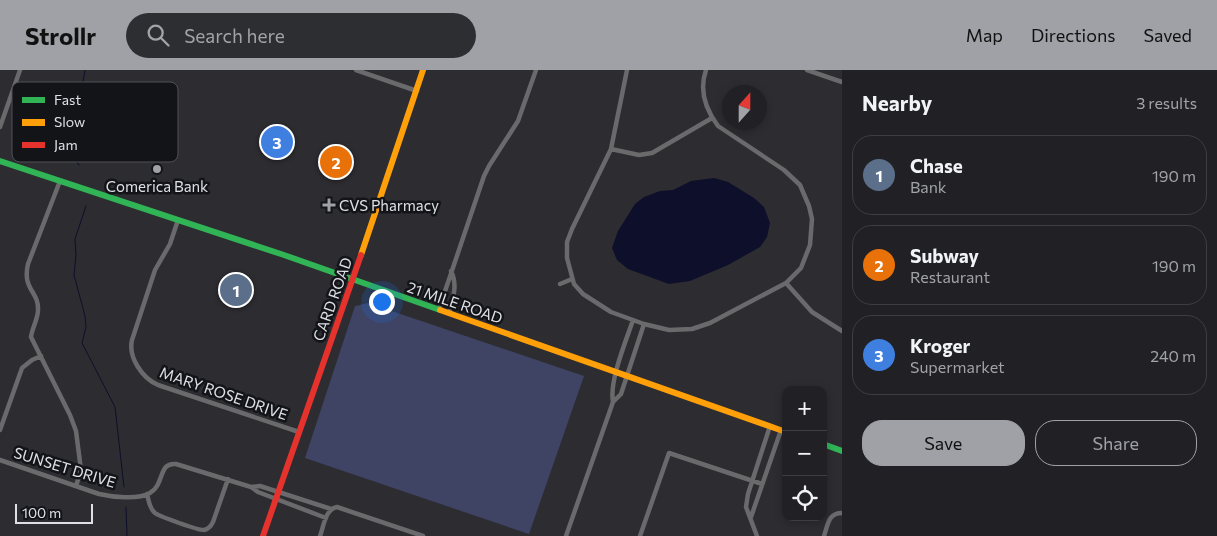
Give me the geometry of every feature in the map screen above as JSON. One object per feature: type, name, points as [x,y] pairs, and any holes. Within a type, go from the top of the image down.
[{"type":"street","points":[[16,82],[20,70]]},
{"type":"street","points":[[356,70],[365,71],[416,91]]},
{"type":"street","name":"CARD ROAD","points":[[263,536],[424,70]]},
{"type":"street","points":[[439,309],[484,176],[518,121],[536,70]]},
{"type":"street","points":[[627,70],[611,149],[567,242],[567,258],[574,284],[583,294],[611,312],[644,324],[669,330],[692,329],[710,323],[786,283],[802,268],[810,245],[812,219],[800,185],[794,177],[718,126],[706,104],[702,84],[706,70]]},
{"type":"street","points":[[807,70],[824,73],[842,82]]},
{"type":"street","points":[[0,127],[12,93]]},
{"type":"street","points":[[611,149],[639,155],[652,153],[712,118]]},
{"type":"street","name":"21 MILE ROAD","points":[[0,161],[439,309],[782,431]]},
{"type":"street","points":[[60,181],[25,274],[38,310],[31,337],[76,431],[81,470],[76,486]]},
{"type":"street","name":"MARY ROSE DRIVE","points":[[178,220],[170,244],[155,270],[131,343],[132,354],[142,373],[158,385],[299,432]]},
{"type":"street","points":[[449,313],[456,280],[451,271]]},
{"type":"street","points":[[560,284],[572,278]]},
{"type":"street","points":[[786,283],[812,312],[842,331]]},
{"type":"street","points":[[566,536],[613,402],[612,391],[634,320]]},
{"type":"street","points":[[613,402],[621,394],[644,324]]},
{"type":"street","points":[[0,430],[20,373],[26,364],[41,356]]},
{"type":"street","points":[[757,536],[746,507],[752,480],[770,426]]},
{"type":"street","points":[[751,517],[770,460],[782,433]]},
{"type":"street","points":[[827,445],[842,451]]},
{"type":"street","points":[[640,536],[669,453],[762,484]]},
{"type":"street","points":[[760,456],[770,460]]},
{"type":"street","name":"SUNSET DRIVE","points":[[0,460],[114,497],[147,494]]},
{"type":"street","points":[[228,479],[213,522],[206,530],[156,514],[151,508],[147,494],[160,482],[164,467],[168,464],[176,464],[228,479],[251,487],[276,500],[326,518]]},
{"type":"street","points":[[251,487],[260,486],[279,491],[330,509],[340,508],[424,536]]},
{"type":"street","points":[[320,536],[330,509]]},
{"type":"street","points":[[824,536],[831,516],[842,513]]},
{"type":"shaded area","points":[[714,178],[728,182],[754,198],[764,207],[770,223],[767,237],[760,247],[728,265],[690,281],[669,284],[628,269],[617,260],[612,248],[618,231],[635,204],[644,197],[660,191],[673,190],[691,181]]},
{"type":"shaded area","points":[[368,303],[584,376],[529,534],[305,458],[355,306]]},
{"type":"waterway","points":[[82,82],[85,70]]},
{"type":"waterway","points":[[86,206],[75,239],[74,275],[86,327],[82,343],[115,407],[124,487]]},
{"type":"waterway","points":[[126,507],[127,536]]},
{"type":"traffic: fast","points":[[0,161],[281,254],[440,310]]},
{"type":"traffic: fast","points":[[827,445],[842,451]]},
{"type":"traffic: slow","points":[[361,255],[423,70]]},
{"type":"traffic: slow","points":[[440,310],[783,431]]},
{"type":"traffic: jam","points":[[263,536],[361,255]]},
{"type":"place","name":"Kroger","points":[[277,142]]},
{"type":"place","name":"Subway","points":[[336,162]]},
{"type":"place","name":"Comerica Bank","points":[[157,169]]},
{"type":"place","name":"CVS Pharmacy","points":[[329,205]]},
{"type":"place","name":"Chase","points":[[236,290]]}]
